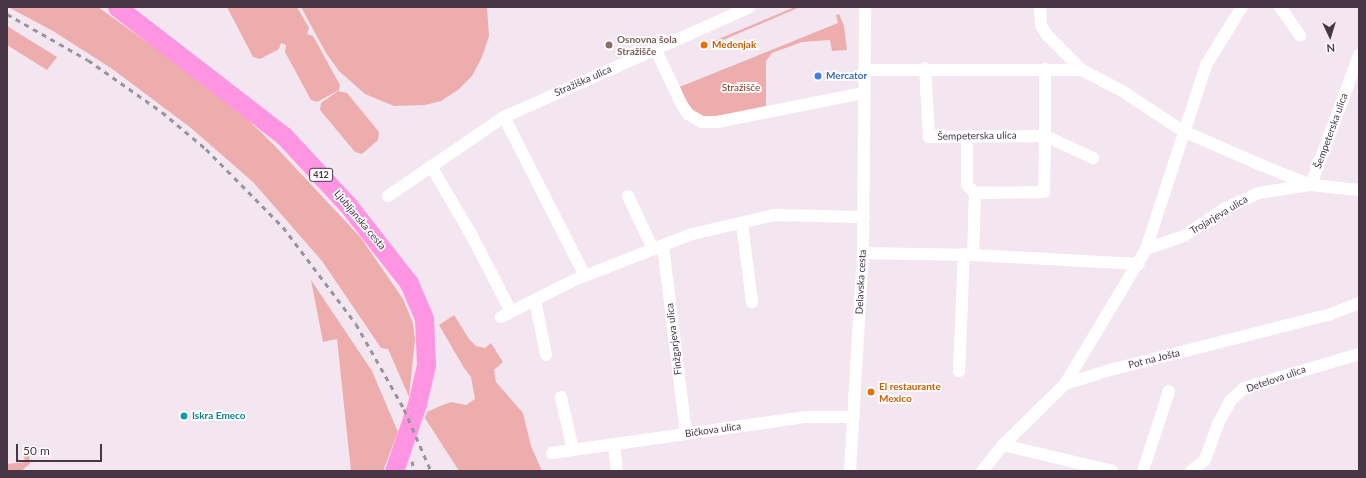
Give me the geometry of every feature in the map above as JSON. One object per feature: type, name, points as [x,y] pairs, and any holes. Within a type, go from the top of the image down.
[{"type":"main road","name":"Ljubljanska cesta","points":[[117,7],[284,136],[316,169],[394,262],[409,283],[424,318],[426,365],[417,404],[394,471]]},
{"type":"street","name":"Stražiška ulica","points":[[388,196],[504,117],[655,48],[750,7]]},
{"type":"street","name":"Delavska cesta","points":[[850,471],[863,253],[865,7]]},
{"type":"street","name":"Šempeterska ulica","points":[[1040,7],[1041,25],[1046,35],[1082,70],[1122,91],[1183,130],[1311,185],[1359,190]]},
{"type":"street","points":[[1065,384],[1139,264],[1146,250],[1153,235],[1183,130],[1206,65],[1242,7]]},
{"type":"street","points":[[1280,7],[1300,36]]},
{"type":"street","points":[[655,48],[668,77],[688,114],[702,122],[717,122],[864,93]]},
{"type":"street","name":"Šempeterska ulica","points":[[1311,185],[1359,55]]},
{"type":"street","name":"Šempeterska ulica","points":[[925,68],[929,137],[1045,136],[1093,158]]},
{"type":"street","name":"Šempeterska ulica","points":[[864,70],[925,68],[1082,70]]},
{"type":"street","points":[[967,136],[967,185],[975,193],[1044,192],[1045,69]]},
{"type":"street","points":[[504,117],[585,276]]},
{"type":"street","points":[[431,166],[472,236],[506,315],[585,276],[692,234],[742,224],[775,214],[864,217]]},
{"type":"street","name":"Trojarjeva ulica","points":[[1146,250],[1184,236],[1224,209],[1258,192],[1311,185]]},
{"type":"street","points":[[959,371],[968,254],[975,193]]},
{"type":"street","name":"Finžgarjeva ulica","points":[[628,196],[658,248],[686,433]]},
{"type":"street","points":[[742,224],[752,302]]},
{"type":"street","points":[[863,253],[968,254],[1139,264]]},
{"type":"street","points":[[535,300],[546,355]]},
{"type":"street","name":"Pot na Jošta","points":[[982,471],[1003,445],[1065,384],[1110,370],[1328,315],[1359,304]]},
{"type":"street","name":"Detelova ulica","points":[[1191,471],[1205,460],[1218,424],[1227,407],[1244,388],[1359,354]]},
{"type":"street","points":[[1143,471],[1169,391]]},
{"type":"street","points":[[561,397],[573,450]]},
{"type":"street","name":"Bičkova ulica","points":[[552,453],[804,417],[854,417]]},
{"type":"street","points":[[614,444],[617,471]]},
{"type":"street","points":[[1003,445],[1105,471]]},
{"type":"street","points":[[1138,471],[1148,471]]},
{"type":"green space","points":[[8,7],[98,7],[158,50],[246,118],[275,146],[361,238],[403,299],[413,323],[415,340],[409,397],[388,349],[381,348],[322,261],[253,182],[191,128],[111,68],[53,31]]},
{"type":"green space","points":[[227,7],[297,7],[309,28],[307,34],[313,36],[340,85],[339,90],[317,102],[311,100],[285,52],[286,45],[281,43],[279,49],[260,59],[253,57]]},
{"type":"green space","points":[[301,7],[487,7],[489,36],[482,57],[472,76],[458,90],[441,101],[425,105],[394,106],[365,94],[339,71],[326,53]]},
{"type":"green space","points":[[795,7],[800,7],[716,43],[714,41]]},
{"type":"green space","name":"Stražišče","points":[[839,14],[844,26],[847,50],[832,51],[830,40],[802,42],[772,53],[766,61],[766,106],[716,118],[704,117],[693,113],[677,88],[838,23],[836,15]]},
{"type":"green space","points":[[7,26],[57,57],[47,70],[7,45]]},
{"type":"green space","points":[[338,91],[347,93],[379,132],[378,140],[362,154],[355,152],[320,110],[321,103]]},
{"type":"green space","points":[[311,280],[372,371],[398,432],[383,471],[351,471],[337,339],[323,342]]},
{"type":"green space","points":[[454,315],[469,339],[476,346],[485,348],[491,343],[503,362],[494,370],[496,382],[523,413],[531,446],[542,471],[459,471],[425,418],[427,412],[440,406],[451,402],[466,405],[475,399],[471,377],[464,368],[439,325]]},
{"type":"green space","points":[[24,455],[29,455],[30,464],[21,471],[7,471],[7,464],[25,462]]},
{"type":"railway","points":[[7,14],[88,60],[162,112],[206,149],[283,227],[356,324],[404,409],[431,471]]},
{"type":"railway","points":[[412,461],[414,471]]},
{"type":"place","name":"Osnovna šola Stražišče","points":[[609,45]]},
{"type":"place","name":"Medenjak","points":[[704,45]]},
{"type":"place","name":"Mercator","points":[[818,76]]},
{"type":"place","name":"El restaurante Mexico","points":[[871,392]]},
{"type":"place","name":"Iskra Emeco","points":[[184,416]]}]
